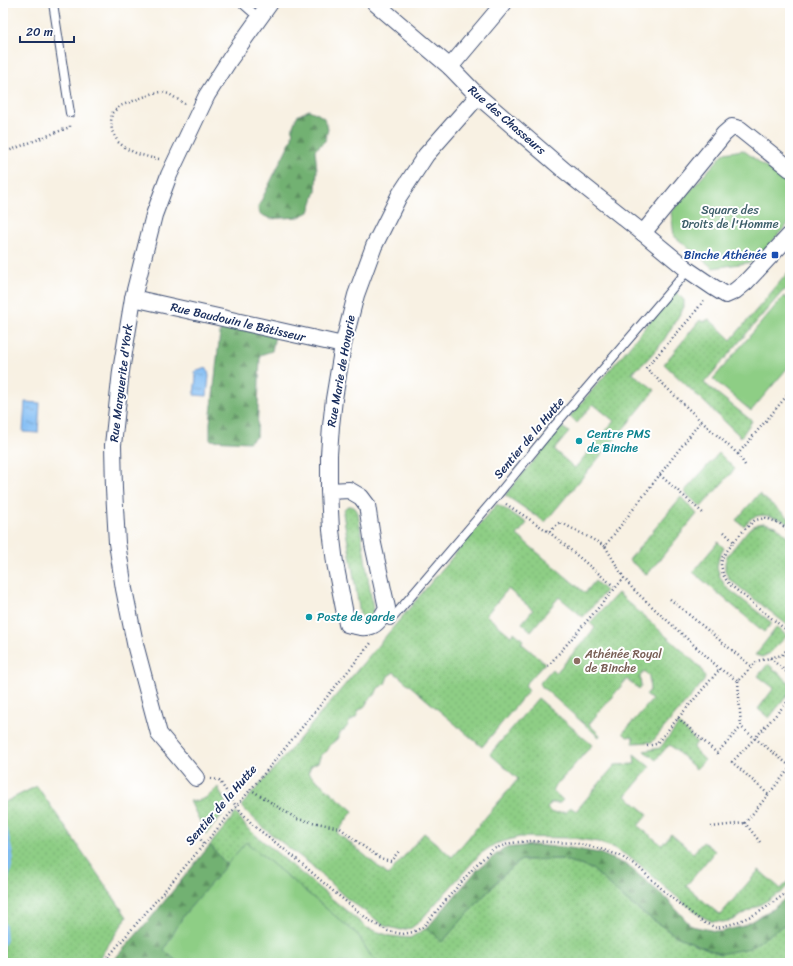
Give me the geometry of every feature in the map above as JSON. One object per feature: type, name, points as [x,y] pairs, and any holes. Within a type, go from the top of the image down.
[{"type":"street","name":"Rue Marguerite d'York","points":[[196,778],[159,734],[136,648],[124,589],[117,543],[113,445],[121,371],[133,298],[154,215],[175,161],[207,95],[230,59],[270,3]]},
{"type":"street","name":"Rue des Chasseurs","points":[[375,3],[450,67],[478,96],[565,171],[688,270],[726,295],[735,291],[746,282],[790,235]]},
{"type":"street","points":[[450,67],[504,3]]},
{"type":"street","name":"Rue Marie de Hongrie","points":[[329,491],[349,490],[361,497],[367,505],[373,544],[387,608],[381,618],[371,627],[360,628],[347,624],[335,563],[331,530],[329,491],[329,455],[331,426],[334,399],[344,345],[356,295],[374,246],[399,196],[426,155],[478,96]]},
{"type":"street","points":[[643,233],[724,134],[732,127],[740,129],[790,169]]},
{"type":"street","name":"Rue Baudouin le Bâtisseur","points":[[133,298],[344,345]]},
{"type":"lane","points":[[53,3],[70,113]]},
{"type":"lane","points":[[242,3],[259,18]]},
{"type":"lane","name":"Sentier de la Hutte","points":[[390,621],[688,270]]},
{"type":"path","points":[[175,161],[152,158],[127,149],[118,142],[112,131],[112,113],[120,106],[154,93],[162,92],[169,94],[198,114]]},
{"type":"path","points":[[3,153],[70,127],[70,113]]},
{"type":"path","points":[[712,287],[693,315],[646,368],[738,454],[745,465]]},
{"type":"path","points":[[738,454],[790,392]]},
{"type":"path","points":[[605,546],[702,421]]},
{"type":"path","points":[[660,475],[704,514]]},
{"type":"path","points":[[496,497],[549,532],[616,588]]},
{"type":"path","points":[[790,532],[779,523],[766,518],[755,520],[742,532],[723,556],[721,564],[723,575],[729,584],[790,633]]},
{"type":"path","points":[[549,532],[560,522],[605,546],[624,578],[633,589],[720,669],[738,681]]},
{"type":"path","points":[[724,532],[734,542]]},
{"type":"path","points":[[548,666],[624,578]]},
{"type":"path","points":[[670,599],[751,667]]},
{"type":"path","points":[[678,718],[718,753],[741,727],[738,681],[757,661],[782,654],[790,646]]},
{"type":"path","points":[[769,658],[790,675]]},
{"type":"path","name":"Sentier de la Hutte","points":[[103,963],[356,661]]},
{"type":"path","points":[[647,746],[656,744],[720,669]]},
{"type":"path","points":[[768,794],[732,762],[790,699]]},
{"type":"path","points":[[711,827],[745,823],[790,767],[741,727]]},
{"type":"path","points":[[196,778],[219,780],[236,806],[254,826],[293,856],[370,921],[388,931],[403,934],[413,932],[423,927],[476,864],[493,849],[511,843],[528,841],[575,843],[619,854],[703,922],[718,928],[735,923],[758,912],[790,889]]},
{"type":"path","points":[[250,788],[296,819],[317,822],[340,828],[380,858],[391,861],[398,851]]},
{"type":"path","points":[[745,823],[760,842]]},
{"type":"path","points":[[199,836],[203,844]]},
{"type":"green space","points":[[309,110],[324,118],[328,129],[325,141],[315,150],[317,170],[316,191],[309,212],[299,217],[271,219],[260,214],[258,207],[292,138],[293,126],[297,116]]},
{"type":"green space","name":"Square des Droits de l'Homme","points":[[743,150],[790,185],[786,193],[789,223],[753,262],[713,268],[674,236],[671,212],[724,153]]},
{"type":"green space","points":[[790,270],[790,287],[782,292],[704,383],[752,421],[741,437],[664,364],[700,320],[703,322],[709,319],[731,340]]},
{"type":"green space","points":[[675,291],[684,300],[684,307],[662,343],[644,363],[632,373],[655,390],[629,422],[545,522],[505,495],[562,427],[569,432],[554,450],[575,468],[614,421],[593,404],[577,423],[570,416]]},
{"type":"green space","points":[[784,296],[790,301],[790,365],[751,411],[713,379]]},
{"type":"green space","points":[[222,318],[276,330],[272,351],[260,355],[257,436],[249,442],[210,440],[210,423]]},
{"type":"green space","points":[[719,453],[735,469],[701,507],[684,492]]},
{"type":"green space","points":[[759,494],[790,519],[790,523],[763,515],[750,519],[744,526],[736,520]]},
{"type":"green space","points":[[681,497],[697,514],[647,575],[629,560]]},
{"type":"green space","points":[[497,504],[527,523],[517,535],[585,593],[595,581],[606,591],[583,617],[559,597],[531,631],[522,623],[533,610],[508,589],[486,615],[511,636],[514,632],[523,640],[521,643],[545,663],[525,685],[529,690],[482,747],[394,672],[388,676],[385,684],[378,688],[375,695],[359,710],[356,717],[350,721],[327,751],[321,755],[318,762],[311,766],[308,773],[353,811],[337,833],[388,875],[424,833],[452,857],[518,779],[490,754],[538,698],[592,745],[552,790],[563,800],[560,803],[551,803],[547,808],[552,813],[566,812],[570,807],[576,811],[615,765],[635,764],[634,754],[650,767],[626,796],[648,814],[638,826],[662,845],[671,834],[693,853],[703,842],[715,851],[686,886],[720,915],[759,870],[781,889],[790,879],[790,883],[782,892],[733,920],[723,922],[711,921],[699,915],[638,863],[615,848],[598,842],[574,838],[519,837],[495,844],[480,854],[419,922],[411,928],[401,930],[385,926],[345,897],[310,864],[267,831],[241,806],[285,756]]},
{"type":"green space","points":[[349,506],[354,507],[358,513],[373,609],[373,615],[369,618],[363,617],[360,614],[343,513],[345,508]]},
{"type":"green space","points":[[764,523],[776,526],[790,539],[790,627],[729,579],[725,571],[727,556],[749,529],[757,524]]},
{"type":"green space","points":[[718,542],[724,548],[719,557],[717,567],[720,577],[726,587],[772,623],[764,632],[693,572]]},
{"type":"green space","points":[[618,593],[701,668],[705,677],[704,681],[652,742],[633,743],[633,736],[627,737],[623,733],[652,700],[646,695],[650,690],[649,676],[644,671],[640,676],[641,687],[639,689],[627,679],[589,724],[600,735],[599,737],[539,684],[552,669],[556,673],[595,628],[590,623]]},
{"type":"green space","points":[[777,627],[787,636],[770,653],[762,657],[755,655]]},
{"type":"green space","points":[[768,664],[790,683],[790,692],[769,718],[758,709],[774,688],[758,676]]},
{"type":"green space","points":[[679,724],[697,742],[693,748],[705,760],[696,769],[670,745],[656,760],[644,751],[660,748]]},
{"type":"green space","points":[[37,786],[127,917],[96,963],[3,963],[3,803]]},
{"type":"green space","points":[[218,787],[228,808],[206,834],[190,801],[206,798]]},
{"type":"green space","points":[[236,813],[247,828],[367,928],[390,936],[410,938],[427,928],[442,942],[500,878],[521,860],[562,859],[592,869],[628,902],[676,936],[720,954],[790,922],[790,963],[379,963],[370,955],[358,935],[246,842],[227,865],[210,845]]},
{"type":"green space","points":[[246,842],[358,935],[370,955],[379,963],[179,963],[164,950],[184,915]]},
{"type":"green space","points":[[210,845],[227,865],[184,915],[165,950],[179,963],[111,963],[150,919]]},
{"type":"green space","points":[[532,845],[570,848],[599,853],[627,865],[667,899],[691,926],[720,932],[743,926],[774,908],[790,894],[790,922],[750,948],[720,954],[676,936],[628,902],[592,869],[562,859],[521,860],[500,878],[442,942],[427,928],[477,870],[504,848]]},
{"type":"water","points":[[207,368],[209,376],[207,396],[194,395],[196,378],[194,372]]},
{"type":"water","points":[[25,402],[40,403],[38,433],[23,432]]},
{"type":"waterway","points":[[3,828],[5,830],[11,858],[3,893]]},
{"type":"waterway","points":[[3,925],[3,942]]},
{"type":"place","name":"Binche Athénée","points":[[775,255]]},
{"type":"place","name":"Centre PMS de Binche","points":[[579,441]]},
{"type":"place","name":"Poste de garde","points":[[309,617]]},
{"type":"place","name":"Athénée Royal de Binche","points":[[577,661]]}]
